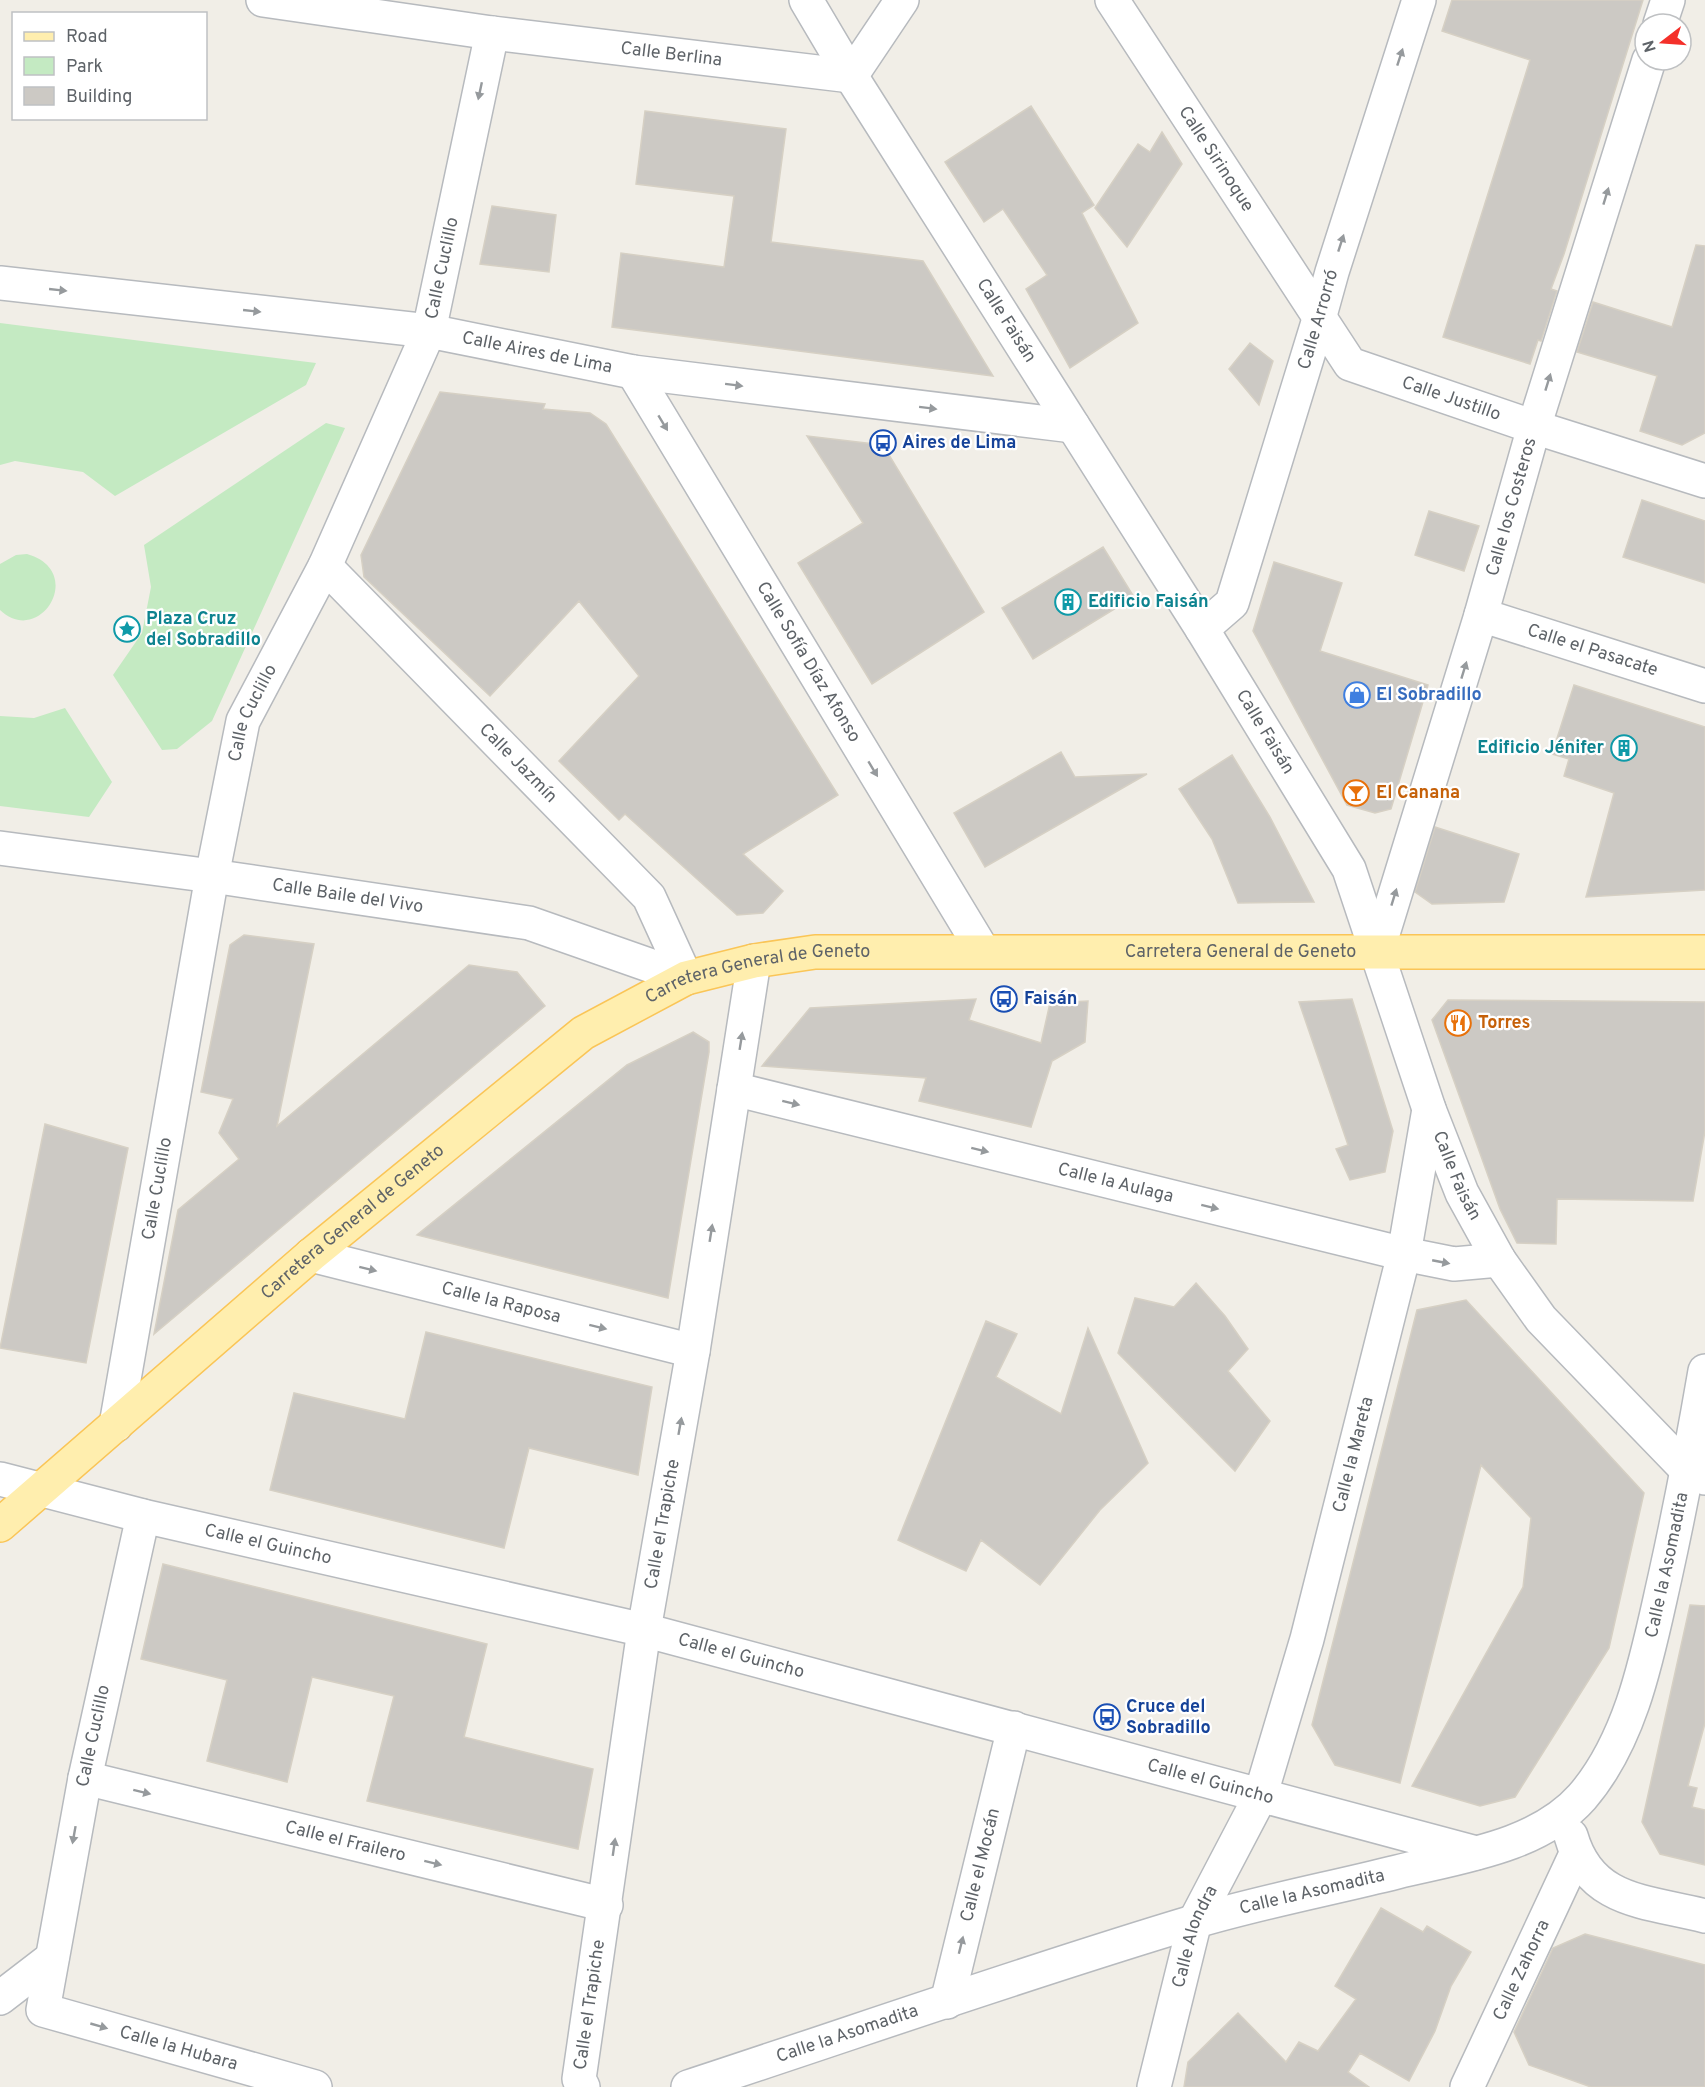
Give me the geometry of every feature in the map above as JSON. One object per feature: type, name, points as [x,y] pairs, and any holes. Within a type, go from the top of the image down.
[{"type":"main road","name":"Carretera General de Geneto","points":[[0,1525],[311,1255],[583,1033],[686,978],[754,961],[815,952],[1705,952]]},
{"type":"street","name":"Calle Berlina","points":[[263,0],[492,33],[851,76]]},
{"type":"street","name":"Calle Faisán","points":[[806,0],[851,76],[1202,629],[1349,869],[1429,1109],[1462,1193],[1499,1260],[1541,1319],[1697,1475]]},
{"type":"street","points":[[851,76],[903,0]]},
{"type":"street","name":"Calle Sirinoque","points":[[1112,0],[1320,319]]},
{"type":"street","name":"Calle Arrorró","points":[[1202,629],[1232,603],[1320,319],[1332,272],[1419,0]]},
{"type":"street","name":"Calle Cuclillo","points":[[116,1425],[212,876],[243,721],[325,566],[429,331],[492,33]]},
{"type":"street","name":"Calle los Costeros","points":[[1377,953],[1481,615],[1534,427],[1645,72]]},
{"type":"street","name":"Calle Aires de Lima","points":[[0,283],[429,331],[633,372],[1073,426]]},
{"type":"street","name":"Calle Justillo","points":[[1320,319],[1350,364],[1534,427],[1705,480]]},
{"type":"street","name":"Calle Sofía Díaz Afonso","points":[[633,372],[983,951]]},
{"type":"street","name":"Calle Jazmín","points":[[325,566],[650,897],[686,978]]},
{"type":"street","name":"Calle el Pasacate","points":[[1481,615],[1705,686]]},
{"type":"street","name":"Calle Baile del Vivo","points":[[0,848],[212,876],[529,923],[686,978]]},
{"type":"street","name":"Calle el Trapiche","points":[[583,2087],[579,2079],[644,1630],[693,1351],[754,961]]},
{"type":"street","name":"Calle la Aulaga","points":[[734,1089],[1404,1254],[1454,1264],[1499,1260]]},
{"type":"street","name":"Calle la Mareta","points":[[1260,1797],[1307,1639],[1404,1254],[1429,1109]]},
{"type":"street","name":"Calle la Raposa","points":[[311,1255],[693,1351]]},
{"type":"street","name":"Calle la Asomadita","points":[[688,2087],[1195,1921],[1476,1853],[1522,1838],[1565,1814],[1582,1797],[1607,1763],[1629,1710],[1649,1648],[1697,1475],[1705,1371]]},
{"type":"street","name":"Calle el Guincho","points":[[0,1479],[143,1516],[644,1630],[1014,1728],[1260,1797],[1476,1853]]},
{"type":"street","name":"Calle Cuclillo","points":[[43,2010],[85,1778],[143,1516]]},
{"type":"street","name":"Calle el Mocán","points":[[947,2002],[1014,1728]]},
{"type":"street","name":"Calle el Frailero","points":[[85,1778],[606,1905]]},
{"type":"street","name":"Calle Alondra","points":[[1154,2087],[1195,1921],[1260,1797]]},
{"type":"street","points":[[1565,1814],[1576,1854],[1592,1878],[1610,1892],[1705,1916]]},
{"type":"street","name":"Calle Zahorra","points":[[1477,2084],[1576,1854]]},
{"type":"street","points":[[0,1998],[52,1958]]},
{"type":"street","name":"Calle la Hubara","points":[[43,2010],[315,2087]]},
{"type":"green space","points":[[0,323],[316,363],[306,385],[115,496],[83,472],[15,461],[0,465]]},
{"type":"green space","points":[[326,423],[345,428],[212,721],[177,749],[162,750],[113,675],[142,633],[151,587],[144,545]]},
{"type":"green space","points":[[27,554],[45,563],[54,575],[55,589],[51,603],[42,613],[30,620],[15,619],[0,610],[0,564],[16,555]]},
{"type":"green space","points":[[65,708],[112,782],[89,817],[0,806],[0,716],[34,718]]},
{"type":"building","points":[[1452,0],[1643,0],[1639,12],[1633,12],[1633,32],[1551,289],[1557,291],[1541,341],[1538,340],[1530,364],[1443,337],[1530,60],[1442,31]]},
{"type":"building","points":[[1031,106],[1094,205],[1082,213],[1138,323],[1070,368],[1026,289],[1047,275],[1003,209],[984,222],[945,162]]},
{"type":"building","points":[[645,111],[786,129],[771,242],[923,261],[993,376],[612,327],[621,253],[724,267],[734,196],[636,184]]},
{"type":"building","points":[[1162,132],[1182,164],[1127,247],[1095,208],[1138,144],[1150,152]]},
{"type":"building","points":[[492,206],[556,215],[549,272],[480,264]]},
{"type":"building","points":[[1696,245],[1705,246],[1705,433],[1682,445],[1640,431],[1657,376],[1577,352],[1593,302],[1672,327]]},
{"type":"building","points":[[1250,343],[1273,361],[1259,405],[1229,369]]},
{"type":"building","points":[[440,392],[545,404],[543,409],[590,413],[606,424],[838,795],[743,854],[783,891],[763,913],[737,915],[625,814],[619,820],[559,761],[639,676],[579,601],[490,696],[364,577],[361,555]]},
{"type":"building","points":[[807,436],[883,445],[984,612],[872,684],[798,563],[863,523]]},
{"type":"building","points":[[1642,500],[1705,521],[1705,583],[1623,557]]},
{"type":"building","points":[[1429,511],[1479,526],[1464,571],[1415,555]]},
{"type":"building","name":"Edificio Faisán","points":[[1103,547],[1134,597],[1033,659],[1002,608]]},
{"type":"building","points":[[1274,562],[1342,583],[1320,651],[1428,685],[1391,809],[1375,813],[1347,805],[1253,631]]},
{"type":"building","points":[[1574,685],[1705,727],[1705,890],[1586,897],[1614,793],[1564,776],[1569,759],[1552,754]]},
{"type":"building","points":[[1061,752],[1075,777],[1147,774],[985,867],[954,813]]},
{"type":"building","points":[[1232,755],[1270,817],[1314,902],[1238,903],[1212,839],[1179,789]]},
{"type":"building","points":[[1435,827],[1519,854],[1504,902],[1432,904],[1415,892]]},
{"type":"building","points":[[244,935],[314,944],[277,1126],[469,965],[517,972],[545,1006],[154,1334],[178,1210],[239,1159],[219,1133],[233,1099],[201,1092],[230,945]]},
{"type":"building","points":[[976,999],[969,1020],[1041,1043],[1050,1003],[1088,1001],[1085,1042],[1052,1061],[1031,1127],[919,1101],[926,1078],[762,1066],[810,1008]]},
{"type":"building","points":[[1352,999],[1393,1131],[1385,1172],[1350,1180],[1336,1149],[1348,1145],[1299,1002]]},
{"type":"building","points":[[1448,1000],[1705,1002],[1705,1131],[1693,1201],[1557,1199],[1556,1244],[1517,1243],[1500,1209],[1432,1020]]},
{"type":"building","points":[[693,1032],[709,1042],[709,1052],[668,1298],[417,1235],[627,1065]]},
{"type":"building","points":[[45,1124],[128,1148],[86,1363],[0,1348]]},
{"type":"building","points":[[1196,1283],[1225,1316],[1248,1349],[1228,1371],[1270,1421],[1235,1471],[1118,1353],[1135,1298],[1174,1307]]},
{"type":"building","points":[[1466,1300],[1644,1493],[1609,1648],[1515,1797],[1480,1806],[1412,1786],[1523,1587],[1531,1518],[1481,1465],[1400,1783],[1335,1765],[1312,1725],[1417,1310]]},
{"type":"building","points":[[986,1321],[1017,1334],[996,1377],[1061,1414],[1088,1328],[1148,1463],[1100,1510],[1040,1585],[981,1540],[966,1571],[898,1540]]},
{"type":"building","points":[[426,1332],[652,1387],[638,1475],[529,1448],[504,1548],[270,1490],[294,1393],[405,1419]]},
{"type":"building","points":[[163,1564],[487,1644],[464,1737],[593,1769],[578,1849],[367,1801],[394,1696],[312,1677],[287,1782],[207,1761],[227,1680],[141,1659]]},
{"type":"building","points":[[1690,1605],[1705,1606],[1705,1723],[1688,1786],[1697,1788],[1692,1807],[1705,1810],[1705,1865],[1660,1854],[1642,1822]]},
{"type":"building","points":[[1381,1908],[1423,1932],[1427,1926],[1471,1952],[1451,1986],[1435,2031],[1409,2081],[1360,2053],[1348,2072],[1369,2087],[1184,2087],[1188,2062],[1238,2013],[1286,2062],[1299,2042],[1318,2051],[1356,1999],[1335,1986]]},
{"type":"building","points":[[1585,1934],[1705,1965],[1705,2087],[1591,2087],[1529,2065],[1514,2032],[1553,1948]]},
{"type":"place","name":"Aires de Lima","points":[[883,443]]},
{"type":"place","name":"Edificio Faisán","points":[[1068,602]]},
{"type":"place","name":"Plaza Cruz del Sobradillo","points":[[127,629]]},
{"type":"place","name":"El Sobradillo","points":[[1357,695]]},
{"type":"place","name":"Edificio Jénifer","points":[[1624,748]]},
{"type":"place","name":"El Canana","points":[[1356,793]]},
{"type":"place","name":"Faisán","points":[[1004,999]]},
{"type":"place","name":"Torres","points":[[1458,1023]]},
{"type":"place","name":"Cruce del Sobradillo","points":[[1107,1717]]}]
